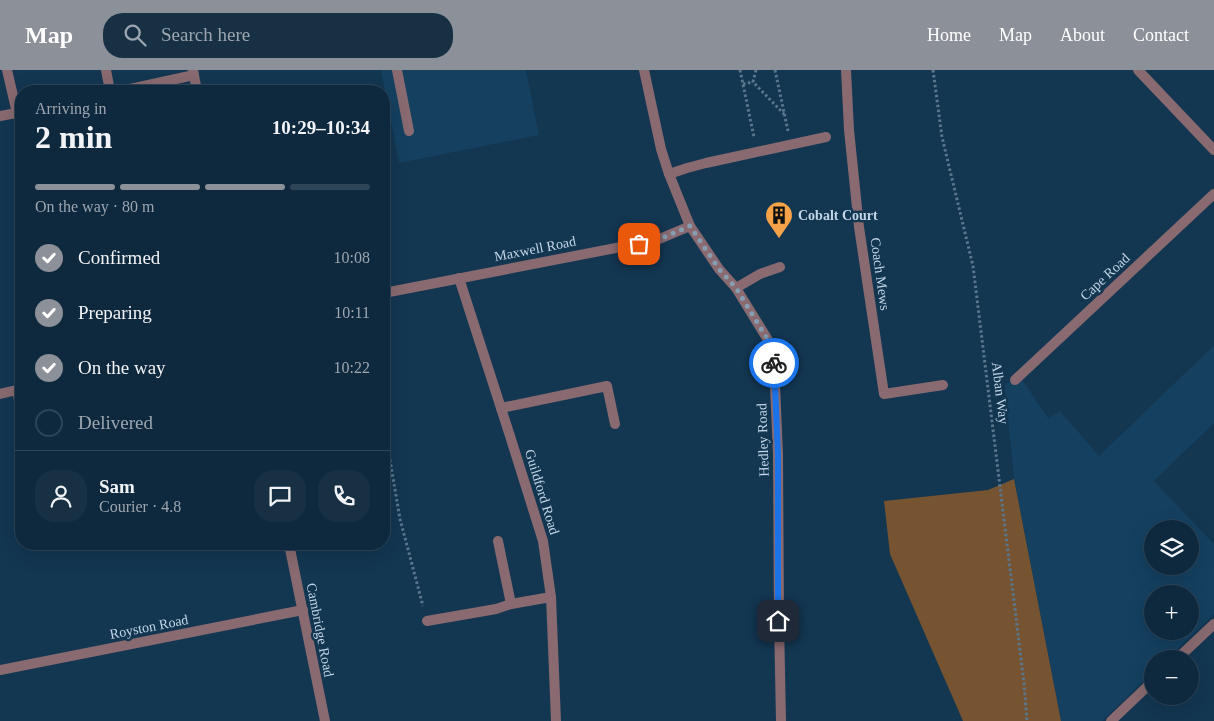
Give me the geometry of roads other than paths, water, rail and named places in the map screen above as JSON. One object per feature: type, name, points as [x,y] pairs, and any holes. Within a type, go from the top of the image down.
[{"type":"street","points":[[7,70],[15,98]]},
{"type":"street","points":[[106,70],[109,85]]},
{"type":"street","points":[[397,70],[409,131]]},
{"type":"street","name":"Hedley Road","points":[[644,70],[661,149],[690,226],[719,269],[736,288],[768,340],[774,363],[778,454],[778,621],[781,721]]},
{"type":"street","name":"Coach Mews","points":[[846,70],[849,130],[859,227],[884,394],[942,385]]},
{"type":"street","points":[[1138,70],[1214,150]]},
{"type":"street","points":[[146,85],[194,73]]},
{"type":"street","points":[[0,116],[15,113]]},
{"type":"street","points":[[669,174],[696,165],[826,137]]},
{"type":"street","name":"Cape Road","points":[[1014,380],[1214,194]]},
{"type":"street","name":"Maxwell Road","points":[[390,292],[657,240],[690,226]]},
{"type":"street","points":[[736,288],[760,274],[780,267]]},
{"type":"street","name":"Guildford Road","points":[[459,278],[542,541],[551,597],[556,721]]},
{"type":"street","points":[[501,408],[607,386],[616,424]]},
{"type":"street","points":[[0,394],[15,391]]},
{"type":"street","points":[[498,541],[512,604]]},
{"type":"street","name":"Cambridge Road","points":[[290,550],[325,721]]},
{"type":"street","points":[[427,621],[551,597]]},
{"type":"street","name":"Royston Road","points":[[0,670],[302,610]]},
{"type":"street","points":[[1187,650],[1214,624]]},
{"type":"street","points":[[1111,721],[1144,690]]},
{"type":"place","name":"Cobalt Court","points":[[779,239]]}]
